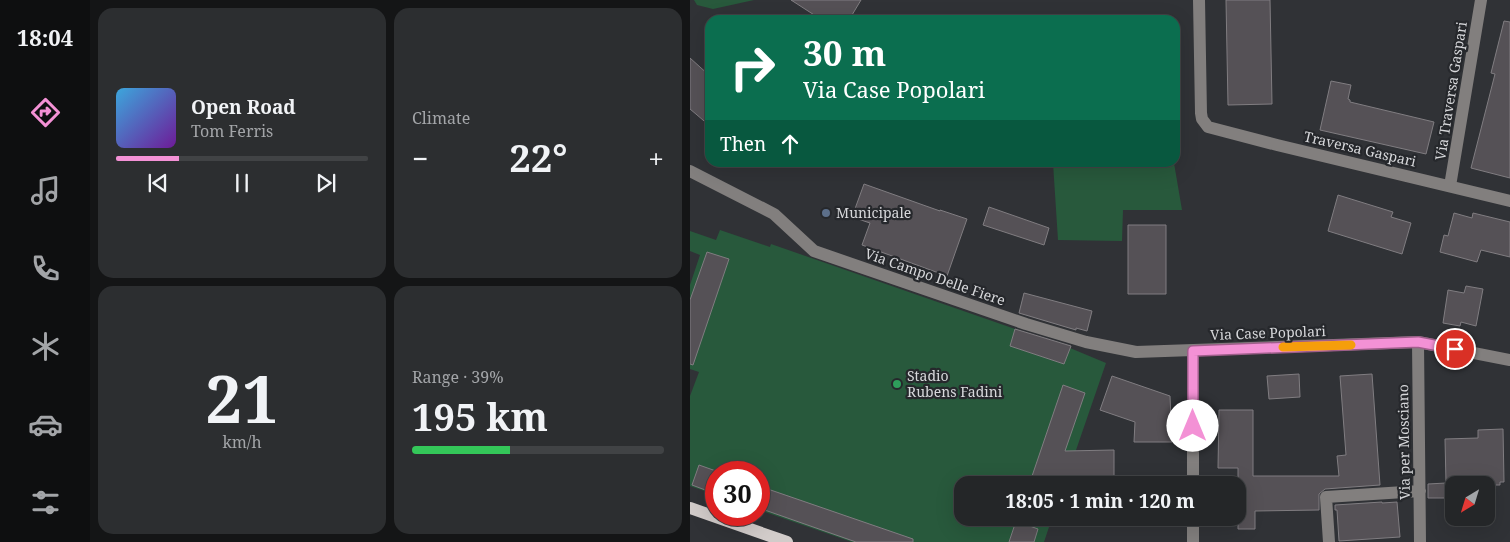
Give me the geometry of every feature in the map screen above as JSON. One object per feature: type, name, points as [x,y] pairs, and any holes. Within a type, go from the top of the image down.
[{"type":"main road","points":[[690,508],[787,542]]},
{"type":"street","name":"Traversa Gaspari","points":[[1199,0],[1201,113],[1205,124],[1214,129],[1510,201]]},
{"type":"street","name":"Via Traversa Gaspari","points":[[1450,186],[1481,0]]},
{"type":"street","name":"Via Campo Delle Fiere","points":[[690,171],[774,214],[814,251],[1026,324],[1086,342],[1136,352],[1193,351]]},
{"type":"street","name":"Via Case Popolari","points":[[1193,476],[1193,351],[1418,342]]},
{"type":"street","points":[[1418,342],[1510,360]]},
{"type":"street","name":"Via per Mosciano","points":[[1418,342],[1420,542]]},
{"type":"street","points":[[1329,542],[1326,497],[1420,491]]},
{"type":"street","points":[[1193,526],[1193,542]]},
{"type":"green space","points":[[694,0],[754,0],[713,9],[697,5]]},
{"type":"green space","points":[[1053,167],[1175,167],[1182,210],[1123,210],[1122,241],[1058,240]]},
{"type":"green space","name":"Stadio Rubens Fadini","points":[[720,230],[770,247],[771,244],[1070,348],[1106,363],[1067,476],[954,476],[954,526],[1049,526],[1044,542],[852,542],[770,514],[770,461],[705,461],[705,491],[690,486],[690,396],[699,372],[690,369],[690,285],[700,255],[690,251],[690,231],[716,240]]},
{"type":"building","points":[[791,0],[861,0],[852,15],[814,15]]},
{"type":"building","points":[[1226,0],[1270,0],[1272,104],[1228,105]]},
{"type":"building","points":[[1504,21],[1510,22],[1510,178],[1471,168],[1495,74],[1491,73]]},
{"type":"building","points":[[690,58],[705,72],[705,122],[690,109]]},
{"type":"building","points":[[1331,81],[1351,85],[1348,99],[1350,102],[1434,122],[1426,154],[1320,130]]},
{"type":"building","points":[[864,184],[967,219],[947,276],[862,245],[870,223],[852,217]]},
{"type":"building","points":[[1338,195],[1393,212],[1391,217],[1411,223],[1402,254],[1328,231]]},
{"type":"building","points":[[989,207],[1049,228],[1044,245],[983,225]]},
{"type":"building","points":[[1454,213],[1472,218],[1473,213],[1510,222],[1510,257],[1481,250],[1477,262],[1440,252],[1444,235],[1448,236]]},
{"type":"building","points":[[1128,225],[1166,225],[1166,294],[1128,294]]},
{"type":"building","points":[[707,252],[729,259],[693,365],[690,364],[690,300]]},
{"type":"building","points":[[1466,286],[1483,289],[1476,326],[1461,322],[1460,326],[1443,323],[1448,290],[1464,293]]},
{"type":"building","points":[[1024,293],[1092,311],[1087,331],[1076,328],[1076,330],[1019,313]]},
{"type":"building","points":[[1015,329],[1071,346],[1064,364],[1010,346]]},
{"type":"building","points":[[1299,374],[1300,397],[1269,399],[1267,376]]},
{"type":"building","points":[[1372,374],[1380,485],[1325,489],[1319,494],[1319,510],[1255,511],[1255,529],[1238,529],[1238,526],[1246,526],[1246,476],[1238,476],[1238,468],[1218,468],[1219,410],[1253,410],[1253,476],[1339,476],[1337,456],[1346,455],[1340,376]]},
{"type":"building","points":[[1112,376],[1170,396],[1172,442],[1134,442],[1135,422],[1100,410]]},
{"type":"building","points":[[1063,385],[1085,393],[1065,451],[1114,450],[1114,476],[1032,476]]},
{"type":"building","points":[[1503,429],[1504,482],[1500,482],[1500,485],[1495,485],[1495,476],[1446,476],[1445,439],[1478,438],[1478,430]]},
{"type":"building","points":[[699,465],[705,467],[705,490],[692,485]]},
{"type":"building","points":[[1445,483],[1445,498],[1428,498],[1428,484]]},
{"type":"building","points":[[770,490],[913,539],[913,542],[856,542],[770,512]]},
{"type":"building","points":[[1397,502],[1400,537],[1339,541],[1335,505]]},
{"type":"building","points":[[1014,526],[1030,526],[1038,529],[1034,542],[1009,542]]},
{"type":"slow traffic","points":[[1283,347],[1351,345]]},
{"type":"place","name":"Municipale","points":[[826,213]]},
{"type":"place","name":"Stadio Rubens Fadini","points":[[897,384]]},
{"type":"route","points":[[1193,426],[1193,351],[1418,342],[1455,349]]}]
